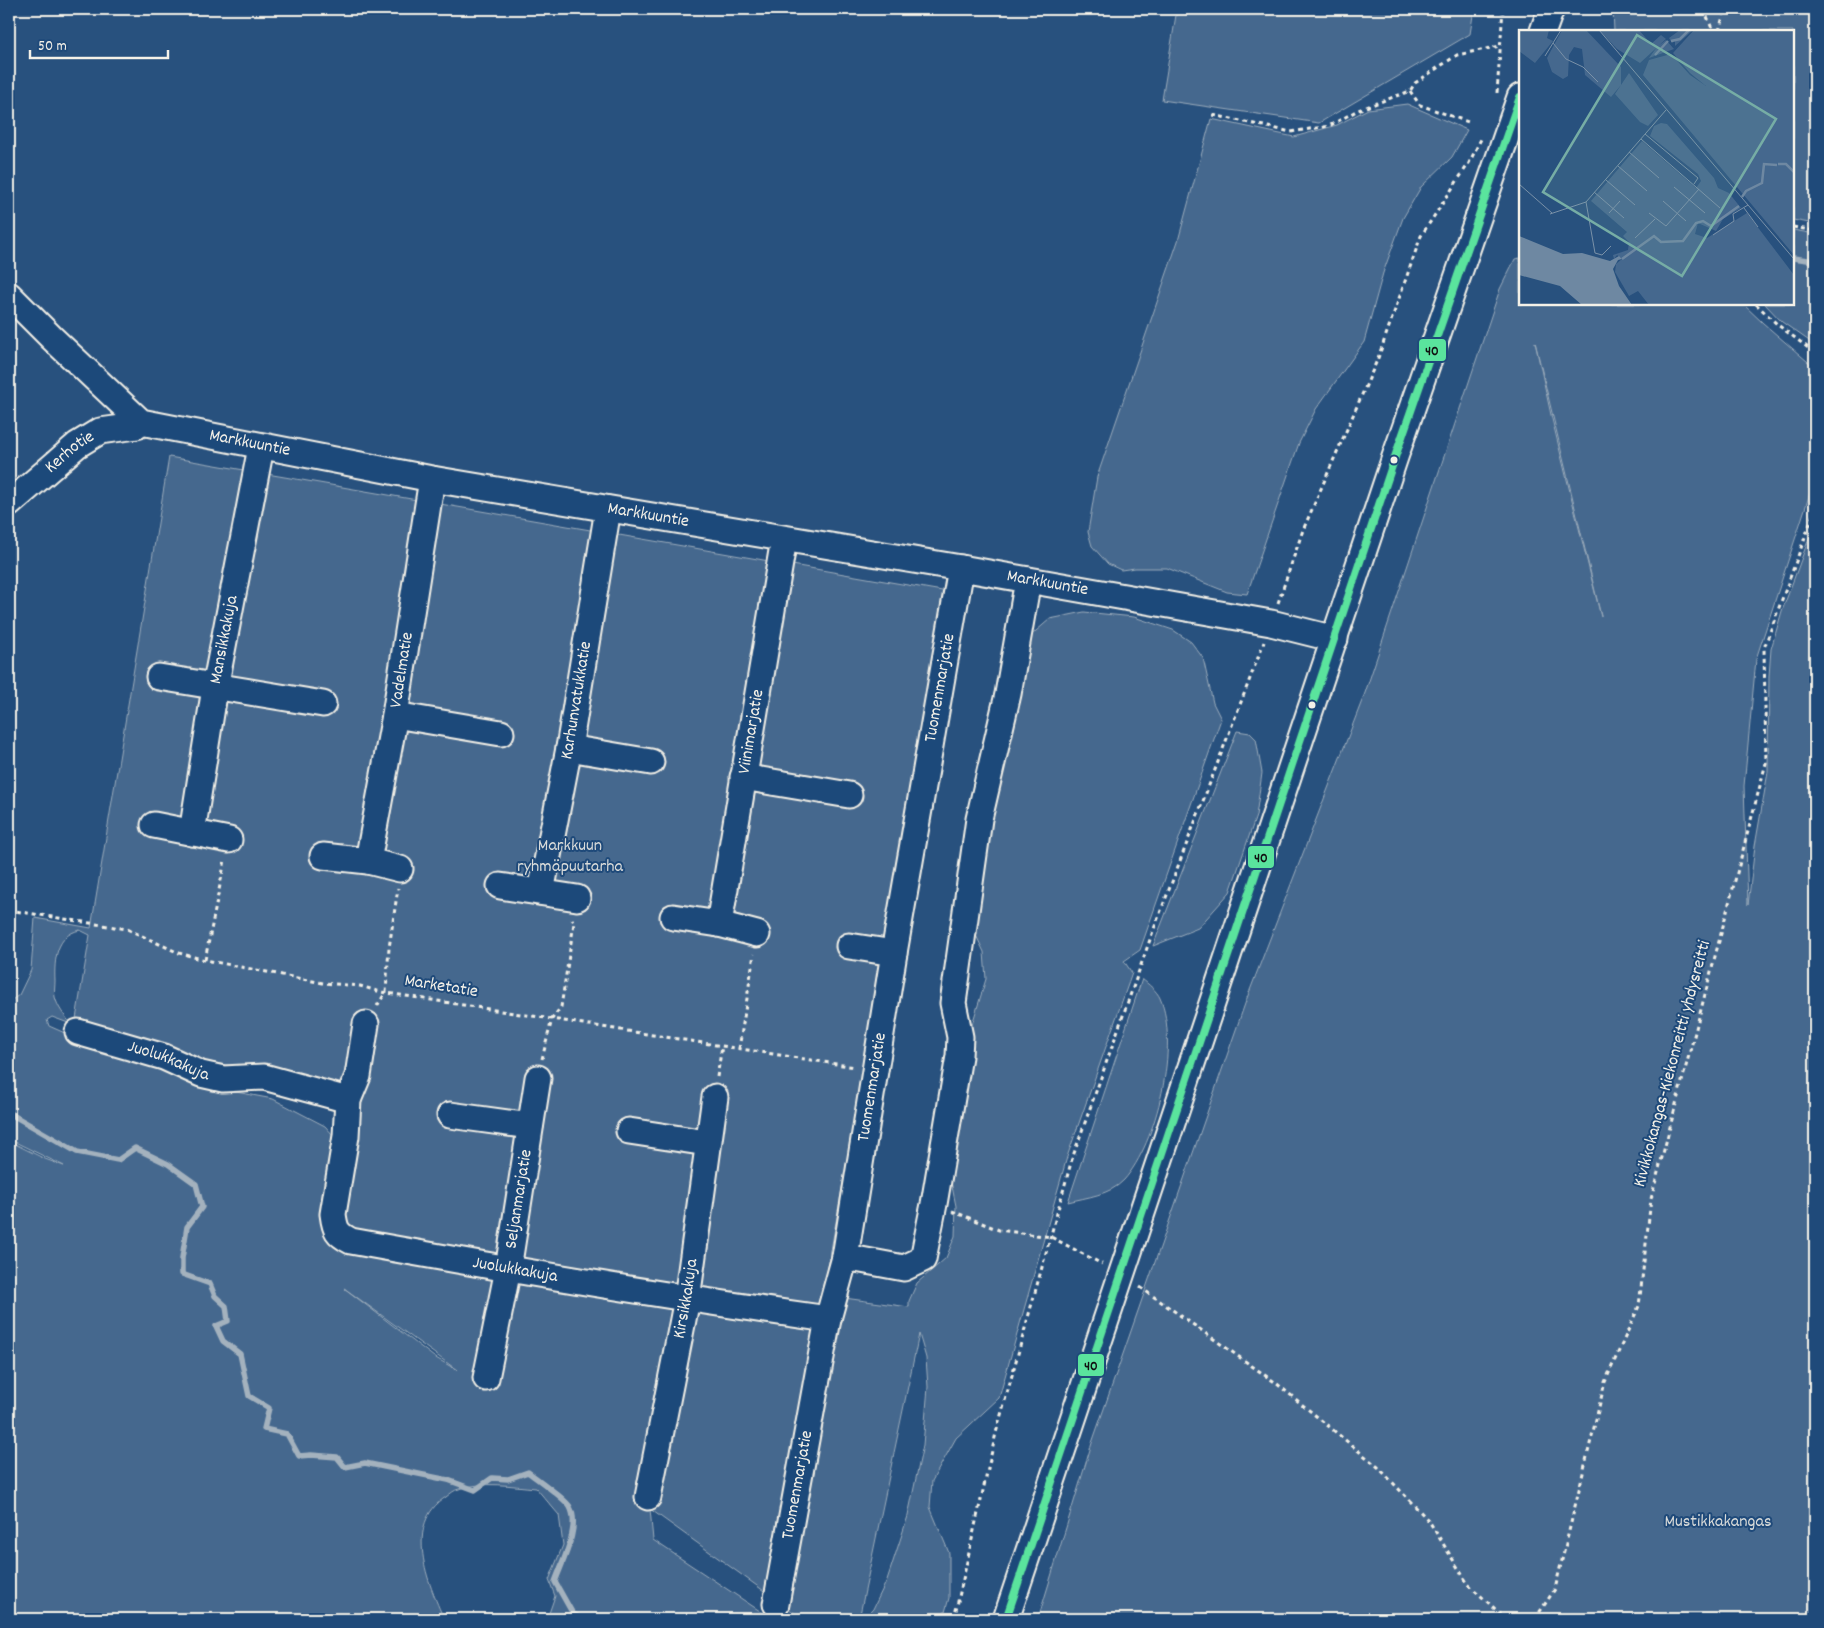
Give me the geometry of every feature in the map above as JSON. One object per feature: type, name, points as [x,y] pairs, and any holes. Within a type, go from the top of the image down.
[{"type":"street","points":[[1543,30],[1551,9]]},
{"type":"street","points":[[1006,1619],[1311,705],[1519,100]]},
{"type":"street","points":[[9,295],[142,422]]},
{"type":"street","name":"Markkuuntie","points":[[142,422],[261,447],[432,479],[961,568],[1272,623],[1335,639]]},
{"type":"street","name":"Kerhotie","points":[[9,504],[77,445],[100,431],[137,426],[142,422]]},
{"type":"street","name":"Mansikkakuja","points":[[192,832],[215,688],[261,447]]},
{"type":"street","name":"Vadelmatie","points":[[368,861],[395,716],[432,479]]},
{"type":"street","name":"Karhunvatukkatie","points":[[560,895],[569,748],[608,509]]},
{"type":"street","name":"Viinimarjatie","points":[[719,924],[742,778],[784,539]]},
{"type":"street","name":"Tuomenmarjatie","points":[[776,1604],[828,1319],[845,1257],[894,953],[961,568]]},
{"type":"street","points":[[845,1257],[904,1268],[924,1259],[959,1056],[960,1036],[954,1003],[980,819],[1008,694],[1028,580]]},
{"type":"street","points":[[159,677],[215,688],[322,704]]},
{"type":"street","points":[[395,716],[502,733]]},
{"type":"street","points":[[569,748],[651,762]]},
{"type":"street","points":[[742,778],[850,795]]},
{"type":"street","points":[[154,825],[229,840]]},
{"type":"street","points":[[323,856],[368,861],[400,869]]},
{"type":"street","points":[[500,886],[560,895]]},
{"type":"street","points":[[673,917],[719,924],[757,934]]},
{"type":"street","points":[[849,946],[894,953]]},
{"type":"street","name":"Juolukkakuja","points":[[366,1024],[358,1076],[348,1100],[346,1136],[333,1214],[335,1226],[340,1235],[351,1241],[508,1269],[687,1299],[828,1319]]},
{"type":"street","name":"Juolukkakuja","points":[[78,1032],[164,1057],[201,1074],[223,1079],[264,1077],[348,1100]]},
{"type":"street","name":"Seljanmarjatie","points":[[486,1378],[508,1269],[538,1078]]},
{"type":"street","name":"Kirsikkakuja","points":[[648,1497],[687,1299],[707,1143],[715,1097]]},
{"type":"street","points":[[450,1115],[530,1126]]},
{"type":"street","points":[[629,1131],[707,1143]]},
{"type":"path","points":[[1704,9],[1713,30]]},
{"type":"path","points":[[1718,30],[1725,9]]},
{"type":"path","points":[[1213,115],[1291,132],[1329,126],[1358,110],[1410,91],[1414,83],[1457,55],[1500,46]]},
{"type":"path","points":[[1410,91],[1420,105],[1471,123]]},
{"type":"path","points":[[1794,227],[1815,231]]},
{"type":"path","points":[[1757,305],[1778,325],[1815,353]]},
{"type":"path","name":"Kivikkokangas-Kiekonreitti yhdysreitti","points":[[1535,1619],[1555,1589],[1605,1382],[1639,1306],[1652,1198],[1766,763],[1764,648],[1815,510]]},
{"type":"path","points":[[205,960],[229,840]]},
{"type":"path","points":[[386,992],[389,948],[400,869]]},
{"type":"path","points":[[538,1078],[552,1019],[561,1007],[574,923],[560,895]]},
{"type":"path","name":"Marketatie","points":[[9,910],[127,929],[179,953],[205,960],[323,983],[360,986],[386,992],[876,1071]]},
{"type":"path","points":[[739,1049],[757,934]]},
{"type":"path","points":[[715,1097],[722,1046]]},
{"type":"path","points":[[934,1204],[999,1230],[1050,1237],[1122,1275],[1276,1383],[1378,1467],[1429,1521],[1468,1584],[1506,1619]]},
{"type":"path","points":[[954,1619],[996,1433],[1050,1237]]},
{"type":"green space","points":[[1177,9],[1474,9],[1470,34],[1319,123],[1162,100]]},
{"type":"green space","points":[[1613,9],[1815,9],[1815,224],[1794,220],[1794,30],[1614,30]]},
{"type":"green space","points":[[1407,104],[1467,130],[1452,157],[1421,187],[1403,218],[1383,273],[1364,342],[1316,409],[1299,443],[1247,594],[1227,592],[1167,568],[1121,570],[1108,564],[1092,546],[1088,532],[1097,477],[1178,241],[1211,119],[1294,137],[1337,125],[1368,109]]},
{"type":"green space","points":[[1794,230],[1815,234],[1815,345],[1782,322],[1766,305],[1794,305]]},
{"type":"green space","name":"Mustikkakangas","points":[[1519,258],[1519,305],[1744,305],[1815,368],[1815,478],[1756,659],[1744,786],[1748,905],[1755,846],[1768,772],[1771,649],[1782,611],[1815,522],[1815,1619],[1038,1619],[1092,1443],[1247,998],[1365,693],[1500,289],[1515,259]],"holes":[[[1535,342],[1601,617],[1551,415]]]},
{"type":"green space","name":"Markkuun ryhmäpuutarha","points":[[169,457],[948,592],[823,1295],[909,1307],[909,1301],[917,1283],[946,1258],[955,1236],[956,1206],[948,1167],[967,1041],[986,979],[984,952],[974,931],[990,821],[1029,637],[1050,619],[1084,612],[1134,617],[1173,630],[1191,642],[1203,658],[1213,703],[1221,719],[1140,950],[1124,961],[1132,973],[1067,1157],[999,1398],[956,1438],[932,1481],[930,1507],[949,1553],[949,1598],[943,1619],[864,1619],[873,1609],[887,1580],[908,1516],[923,1445],[928,1387],[926,1358],[919,1334],[859,1619],[803,1619],[650,1509],[653,1540],[772,1619],[547,1619],[555,1596],[549,1580],[563,1545],[559,1515],[536,1488],[507,1485],[477,1485],[454,1491],[433,1509],[425,1522],[422,1538],[426,1572],[444,1619],[9,1619],[9,1141],[64,1166],[9,1139],[9,1002],[19,995],[31,970],[35,918],[91,928]],"holes":[[[80,930],[90,935],[73,1037],[341,1086],[324,1228],[333,1135],[325,1126],[273,1099],[199,1085],[160,1067],[73,1042],[67,1034],[49,1026],[47,1020],[52,1017],[71,1024],[55,997],[55,965],[61,943],[66,937]],[[344,1288],[457,1370],[434,1357]]]},
{"type":"green space","points":[[1237,731],[1250,733],[1256,739],[1262,773],[1256,816],[1230,892],[1198,928],[1153,946]]},
{"type":"green space","points":[[1142,979],[1159,995],[1166,1018],[1166,1066],[1155,1118],[1136,1163],[1124,1180],[1105,1192],[1068,1202]]},
{"type":"waterway","points":[[1794,258],[1815,261]]},
{"type":"waterway","points":[[9,1113],[77,1152],[118,1160],[135,1148],[168,1164],[196,1184],[202,1207],[187,1227],[182,1258],[182,1274],[210,1284],[215,1296],[226,1306],[228,1321],[216,1326],[223,1341],[240,1354],[249,1396],[269,1408],[264,1429],[287,1434],[299,1456],[337,1457],[345,1467],[365,1463],[448,1480],[475,1490],[492,1478],[508,1479],[528,1472],[563,1499],[570,1507],[573,1515],[573,1524],[569,1544],[555,1582],[573,1614],[583,1619]]},
{"type":"transit line","name":"40","points":[[1006,1619],[1395,457],[1519,100]]}]
